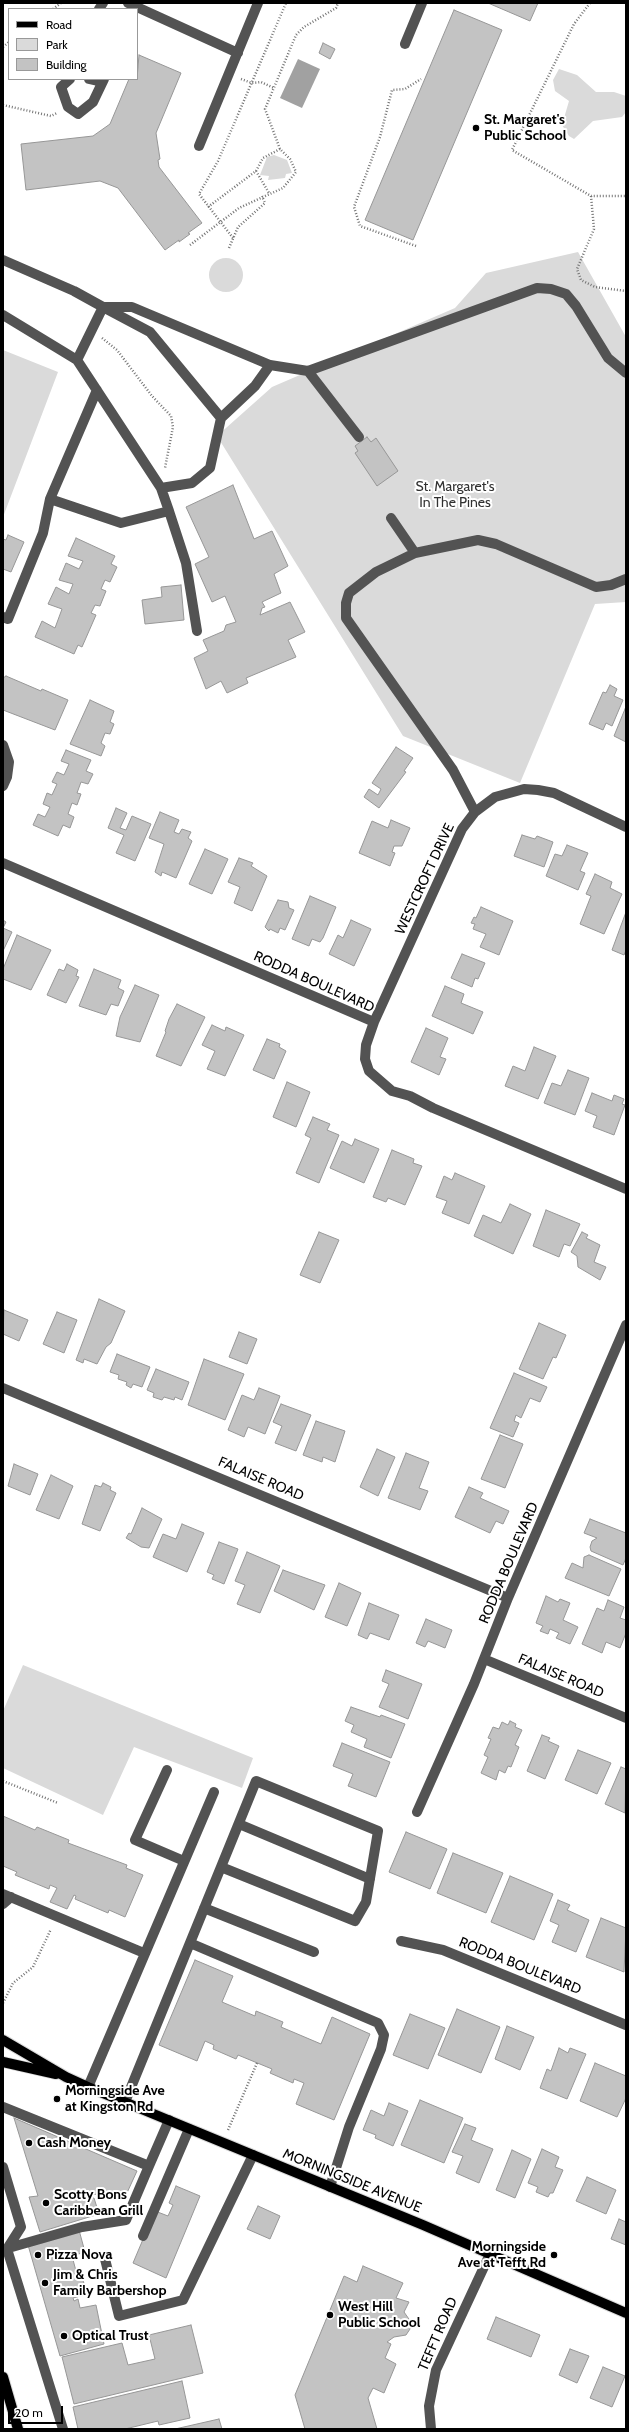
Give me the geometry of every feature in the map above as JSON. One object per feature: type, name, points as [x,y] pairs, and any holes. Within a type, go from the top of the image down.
[{"type":"main road","name":"MORNINGSIDE AVENUE","points":[[3,2040],[66,2077],[88,2087],[490,2254],[626,2313]]},
{"type":"main road","name":"MORNINGSIDE AVENUE","points":[[3,2062],[66,2077]]},
{"type":"main road","points":[[3,2377],[18,2429]]},
{"type":"street","points":[[200,146],[258,3]]},
{"type":"street","points":[[405,44],[422,3]]},
{"type":"street","points":[[135,6],[238,53]]},
{"type":"street","points":[[69,80],[61,87],[68,107],[78,114],[93,102],[103,81]]},
{"type":"street","points":[[3,260],[74,291],[150,332],[221,418]]},
{"type":"street","points":[[103,307],[132,307],[270,365],[308,371],[537,288],[551,289],[566,294],[576,306],[608,358],[626,373]]},
{"type":"street","points":[[77,360],[103,307]]},
{"type":"street","points":[[3,315],[77,360],[162,488],[186,563],[197,631]]},
{"type":"street","points":[[162,488],[192,483],[210,468],[221,418],[255,386],[270,365]]},
{"type":"street","points":[[308,371],[359,436]]},
{"type":"street","points":[[3,617],[8,619],[42,534],[50,499],[97,390]]},
{"type":"street","points":[[50,499],[121,523],[169,511]]},
{"type":"street","points":[[391,518],[415,553]]},
{"type":"street","points":[[475,812],[453,770],[346,618],[346,603],[349,593],[376,572],[415,553],[478,540],[496,544],[596,587],[611,585],[626,579]]},
{"type":"street","points":[[3,745],[8,762],[7,777],[3,786]]},
{"type":"street","name":"WESTCROFT DRIVE","points":[[374,1022],[462,829],[475,812],[495,797],[524,789],[538,790],[564,798],[626,827]]},
{"type":"street","name":"RODDA BOULEVARD","points":[[3,863],[374,1022],[366,1045],[365,1059],[369,1071],[392,1091],[410,1096],[433,1108],[626,1189]]},
{"type":"street","name":"RODDA BOULEVARD","points":[[417,1812],[484,1659],[508,1598],[623,1342],[626,1325]]},
{"type":"street","name":"FALAISE ROAD","points":[[3,1388],[508,1598]]},
{"type":"street","name":"FALAISE ROAD","points":[[484,1659],[626,1718]]},
{"type":"street","points":[[167,1770],[135,1840],[184,1861]]},
{"type":"street","points":[[125,2102],[256,1781],[378,1831],[366,1902],[355,1921],[221,1867]]},
{"type":"street","points":[[88,2087],[214,1792]]},
{"type":"street","points":[[239,1824],[370,1879]]},
{"type":"street","points":[[3,1904],[7,1895],[144,1953]]},
{"type":"street","points":[[204,1908],[314,1952]]},
{"type":"street","name":"RODDA BOULEVARD","points":[[401,1941],[443,1950],[626,2025]]},
{"type":"street","points":[[190,1944],[378,2023],[384,2035],[381,2049],[349,2127],[330,2187]]},
{"type":"street","points":[[3,2107],[149,2166]]},
{"type":"street","points":[[5,2249],[82,2227],[126,2220],[168,2120]]},
{"type":"street","points":[[143,2236],[189,2129]]},
{"type":"street","points":[[105,2259],[119,2316],[183,2300],[253,2155]]},
{"type":"street","points":[[3,2167],[21,2227],[5,2249]]},
{"type":"street","points":[[5,2249],[63,2429]]},
{"type":"street","name":"TEFFT ROAD","points":[[431,2429],[429,2406],[436,2370],[490,2254]]},
{"type":"path","points":[[233,238],[199,194],[218,161],[286,3]]},
{"type":"path","points":[[190,245],[219,221],[239,208],[262,196],[283,188],[296,172],[290,159],[280,149],[265,109],[296,35],[304,27],[336,8],[338,3]]},
{"type":"path","points":[[590,3],[574,24],[512,150],[591,196],[626,196]]},
{"type":"path","points":[[229,75],[252,83],[261,82],[274,88]]},
{"type":"path","points":[[416,246],[360,226],[354,207],[380,137],[392,90],[405,89],[421,79]]},
{"type":"path","points":[[3,105],[51,116],[68,107]]},
{"type":"path","points":[[208,207],[256,171],[263,158],[280,149]]},
{"type":"path","points":[[256,171],[269,193]]},
{"type":"path","points":[[229,248],[238,227],[265,203],[262,196]]},
{"type":"path","points":[[591,196],[594,229],[577,269],[581,280],[595,287],[626,291]]},
{"type":"path","points":[[91,329],[117,350],[152,396],[171,416],[173,426],[162,488]]},
{"type":"path","points":[[3,1781],[58,1803]]},
{"type":"path","points":[[3,2002],[13,1983],[33,1967],[57,1916]]},
{"type":"path","points":[[223,2143],[257,2063]]},
{"type":"green space","points":[[559,69],[577,75],[596,92],[614,92],[626,96],[626,112],[622,117],[593,121],[574,139],[569,136],[562,125],[569,101],[555,91],[553,80]]},
{"type":"green space","points":[[274,155],[287,160],[292,173],[286,174],[285,178],[268,180],[269,176],[260,175],[267,157]]},
{"type":"green space","name":"St. Margaret's In The Pines","points":[[578,252],[626,337],[626,602],[595,604],[520,783],[403,736],[217,436],[272,387],[455,308],[486,273]]},
{"type":"green space","points":[[229,258],[238,263],[242,268],[242,282],[238,287],[233,291],[223,292],[219,291],[210,282],[209,272],[210,268],[219,259]]},
{"type":"green space","points":[[3,350],[58,372],[3,517]]},
{"type":"green space","points":[[23,1665],[253,1758],[242,1788],[134,1747],[103,1815],[3,1768],[3,1711]]},
{"type":"shaded area","points":[[298,59],[320,69],[302,108],[280,98]]},
{"type":"building","points":[[488,3],[538,3],[530,21]]},
{"type":"building","points":[[454,10],[502,30],[413,240],[365,220]]},
{"type":"building","points":[[323,43],[335,49],[330,59],[319,53]]},
{"type":"building","points":[[139,55],[181,73],[156,133],[160,159],[158,160],[159,167],[202,223],[188,233],[190,234],[165,250],[118,188],[100,181],[26,190],[21,144],[93,136],[110,124],[129,80],[138,80]]},
{"type":"building","points":[[367,437],[371,442],[376,438],[398,471],[377,486],[355,453],[358,451],[355,446]]},
{"type":"building","points":[[233,485],[254,539],[272,531],[288,566],[274,574],[281,593],[262,602],[265,607],[262,608],[260,615],[290,602],[305,632],[288,640],[296,657],[246,678],[248,683],[227,693],[221,681],[206,689],[194,658],[208,651],[203,640],[224,631],[226,625],[236,622],[225,596],[212,602],[195,564],[209,557],[186,507]]},
{"type":"building","points":[[8,535],[24,542],[11,572],[3,569],[3,539],[6,540]]},
{"type":"building","points":[[76,538],[115,556],[111,564],[117,567],[110,582],[105,580],[101,589],[106,591],[100,606],[95,605],[91,613],[96,615],[82,647],[78,645],[74,654],[35,637],[42,621],[55,628],[62,609],[48,604],[56,587],[69,594],[73,584],[59,580],[66,563],[79,569],[83,561],[68,556]]},
{"type":"building","points":[[181,585],[184,620],[145,624],[142,600],[162,597],[161,587]]},
{"type":"building","points":[[6,676],[41,691],[42,689],[68,700],[55,730],[3,710],[3,678]]},
{"type":"building","points":[[610,685],[617,689],[614,696],[623,700],[612,726],[606,723],[603,730],[589,724],[603,692],[606,693]]},
{"type":"building","points":[[90,700],[114,711],[110,722],[114,724],[110,734],[105,733],[101,743],[105,746],[101,756],[70,744]]},
{"type":"building","points":[[625,709],[626,710],[626,742],[614,736]]},
{"type":"building","points":[[396,747],[413,758],[404,771],[406,772],[379,808],[364,797],[369,789],[378,795],[381,789],[372,783]]},
{"type":"building","points":[[66,750],[91,760],[86,771],[93,774],[88,784],[81,782],[77,793],[81,794],[77,805],[72,803],[68,814],[74,817],[70,828],[63,825],[58,836],[33,825],[38,814],[45,817],[50,807],[43,804],[47,793],[52,795],[57,784],[52,782],[57,772],[64,775],[69,764],[61,761]]},
{"type":"building","points":[[116,808],[127,813],[120,828],[126,830],[132,816],[151,824],[135,861],[116,853],[124,835],[108,828]]},
{"type":"building","points":[[160,812],[179,820],[174,832],[179,834],[182,829],[191,832],[188,838],[192,841],[176,878],[162,872],[161,876],[155,872],[164,844],[149,838]]},
{"type":"building","points":[[391,820],[410,828],[402,846],[394,846],[392,852],[395,853],[390,866],[359,853],[372,821],[388,828]]},
{"type":"building","points":[[522,835],[535,839],[537,836],[553,842],[544,867],[514,856]]},
{"type":"building","points":[[567,845],[588,853],[580,871],[585,873],[578,890],[546,876],[555,854],[562,856]]},
{"type":"building","points":[[205,849],[228,859],[212,894],[189,884]]},
{"type":"building","points":[[239,858],[253,863],[251,866],[267,876],[252,911],[234,903],[240,887],[228,882]]},
{"type":"building","points":[[595,874],[612,882],[610,888],[622,894],[604,934],[580,924],[591,896],[586,894]]},
{"type":"building","points":[[310,896],[336,907],[323,938],[320,942],[312,939],[309,946],[292,939]]},
{"type":"building","points":[[278,900],[288,902],[289,908],[294,910],[285,930],[280,928],[278,933],[270,929],[269,931],[265,927]]},
{"type":"building","points":[[481,907],[513,921],[499,955],[480,947],[486,934],[473,929],[475,924],[471,923],[474,917],[476,918]]},
{"type":"building","points":[[626,912],[626,950],[624,955],[612,950]]},
{"type":"building","points":[[3,920],[6,922],[3,928]]},
{"type":"building","points":[[351,920],[371,929],[354,966],[329,954],[338,935],[343,938]]},
{"type":"building","points":[[3,928],[12,932],[3,951]]},
{"type":"building","points":[[17,935],[51,950],[31,990],[3,979],[3,969]]},
{"type":"building","points":[[462,954],[485,963],[478,979],[475,978],[472,987],[451,978]]},
{"type":"building","points":[[67,964],[78,970],[76,976],[79,977],[66,1003],[47,995],[59,969],[64,971]]},
{"type":"building","points":[[94,969],[121,980],[118,988],[124,991],[118,1006],[111,1004],[106,1015],[79,1006]]},
{"type":"building","points":[[135,985],[159,995],[140,1042],[116,1036],[120,1017]]},
{"type":"building","points":[[445,986],[464,994],[461,1003],[483,1012],[473,1034],[432,1016]]},
{"type":"building","points":[[177,1004],[205,1017],[181,1066],[156,1056],[166,1032],[169,1019]]},
{"type":"building","points":[[212,1025],[225,1031],[226,1027],[244,1035],[225,1076],[207,1069],[215,1051],[202,1045]]},
{"type":"building","points":[[426,1028],[448,1038],[440,1057],[446,1059],[439,1075],[411,1062]]},
{"type":"building","points":[[267,1039],[280,1044],[279,1047],[286,1051],[274,1079],[253,1070]]},
{"type":"building","points":[[534,1047],[556,1056],[538,1099],[505,1086],[513,1066],[525,1071]]},
{"type":"building","points":[[568,1070],[589,1078],[575,1115],[544,1103],[552,1083],[561,1086]]},
{"type":"building","points":[[287,1082],[310,1092],[296,1127],[273,1117]]},
{"type":"building","points":[[592,1093],[612,1101],[614,1095],[624,1099],[622,1104],[625,1105],[614,1135],[593,1127],[597,1116],[585,1111]]},
{"type":"building","points":[[313,1117],[330,1124],[327,1130],[339,1135],[319,1183],[296,1173],[311,1138],[305,1135]]},
{"type":"building","points":[[355,1139],[379,1149],[364,1183],[330,1168],[342,1141],[352,1146]]},
{"type":"building","points":[[392,1150],[414,1159],[413,1163],[422,1166],[405,1205],[388,1198],[386,1202],[373,1197]]},
{"type":"building","points":[[455,1173],[485,1186],[469,1224],[442,1213],[447,1201],[436,1197],[444,1176],[452,1180]]},
{"type":"building","points":[[510,1204],[531,1214],[513,1254],[474,1236],[483,1215],[501,1223]]},
{"type":"building","points":[[546,1210],[580,1224],[570,1246],[564,1244],[559,1257],[533,1246]]},
{"type":"building","points":[[319,1232],[339,1240],[320,1283],[300,1275]]},
{"type":"building","points":[[582,1232],[588,1235],[586,1238],[600,1245],[594,1262],[606,1267],[600,1280],[578,1267],[577,1256],[571,1252]]},
{"type":"building","points":[[99,1299],[125,1311],[111,1343],[106,1347],[97,1364],[84,1359],[83,1363],[76,1360]]},
{"type":"building","points":[[4,1310],[28,1320],[19,1341],[3,1334]]},
{"type":"building","points":[[57,1312],[77,1320],[64,1353],[43,1344]]},
{"type":"building","points":[[539,1323],[566,1335],[556,1358],[553,1357],[543,1379],[519,1369]]},
{"type":"building","points":[[239,1332],[257,1339],[247,1364],[229,1357]]},
{"type":"building","points":[[117,1354],[150,1367],[142,1387],[133,1384],[131,1388],[126,1385],[127,1382],[118,1379],[119,1375],[110,1372]]},
{"type":"building","points":[[204,1359],[244,1374],[225,1420],[188,1405]]},
{"type":"building","points":[[156,1369],[189,1382],[182,1400],[175,1397],[174,1400],[164,1397],[162,1400],[153,1397],[154,1393],[147,1390]]},
{"type":"building","points":[[514,1373],[547,1387],[540,1402],[530,1398],[521,1418],[516,1415],[514,1421],[519,1423],[513,1437],[490,1428]]},
{"type":"building","points":[[259,1388],[280,1396],[265,1434],[248,1427],[244,1437],[228,1430],[242,1395],[254,1400]]},
{"type":"building","points":[[281,1404],[311,1415],[296,1451],[275,1443],[282,1426],[273,1422]]},
{"type":"building","points":[[316,1421],[345,1431],[335,1462],[323,1457],[322,1462],[303,1455]]},
{"type":"building","points":[[500,1435],[523,1444],[505,1488],[481,1479]]},
{"type":"building","points":[[377,1449],[395,1457],[378,1496],[360,1487]]},
{"type":"building","points":[[406,1453],[429,1462],[419,1488],[428,1491],[420,1510],[388,1498]]},
{"type":"building","points":[[14,1464],[38,1474],[30,1495],[8,1486]]},
{"type":"building","points":[[51,1475],[73,1486],[59,1519],[36,1510]]},
{"type":"building","points":[[103,1483],[111,1487],[110,1490],[116,1493],[100,1531],[82,1524],[95,1485],[101,1487]]},
{"type":"building","points":[[469,1487],[483,1493],[480,1498],[509,1511],[503,1524],[496,1521],[490,1533],[455,1517]]},
{"type":"building","points":[[142,1508],[162,1519],[149,1548],[141,1547],[126,1538],[129,1533],[131,1534]]},
{"type":"building","points":[[590,1519],[626,1533],[626,1558],[623,1565],[591,1551],[590,1547],[592,1541],[597,1538],[584,1533]]},
{"type":"building","points":[[182,1524],[204,1533],[187,1572],[153,1557],[163,1534],[176,1539]]},
{"type":"building","points":[[219,1542],[238,1549],[224,1584],[212,1579],[214,1575],[207,1572]]},
{"type":"building","points":[[247,1552],[280,1566],[260,1613],[237,1604],[245,1585],[235,1581]]},
{"type":"building","points":[[589,1555],[621,1569],[609,1596],[565,1578],[572,1563],[583,1568],[584,1557]]},
{"type":"building","points":[[283,1570],[325,1585],[314,1610],[274,1591]]},
{"type":"building","points":[[339,1583],[361,1593],[347,1626],[325,1617]]},
{"type":"building","points":[[546,1596],[558,1602],[560,1599],[570,1603],[563,1620],[578,1627],[570,1644],[556,1638],[559,1633],[550,1629],[548,1634],[540,1631],[543,1626],[536,1623]]},
{"type":"building","points":[[608,1600],[624,1607],[620,1618],[626,1620],[626,1633],[620,1648],[606,1642],[602,1653],[582,1644],[597,1608],[604,1611]]},
{"type":"building","points":[[369,1603],[399,1615],[389,1640],[370,1633],[367,1639],[358,1635]]},
{"type":"building","points":[[426,1619],[452,1630],[445,1648],[428,1641],[425,1647],[416,1643]]},
{"type":"building","points":[[386,1670],[422,1684],[408,1719],[379,1707],[389,1684],[382,1681]]},
{"type":"building","points":[[351,1707],[380,1717],[381,1715],[405,1724],[391,1758],[364,1747],[367,1739],[351,1732],[354,1725],[345,1721]]},
{"type":"building","points":[[510,1721],[516,1724],[515,1727],[522,1730],[515,1745],[519,1747],[511,1767],[508,1766],[505,1773],[499,1770],[496,1780],[481,1773],[488,1757],[484,1755],[491,1739],[488,1738],[493,1727],[499,1729],[502,1722],[508,1725]]},
{"type":"building","points":[[542,1735],[550,1738],[548,1741],[559,1746],[545,1779],[527,1771]]},
{"type":"building","points":[[342,1743],[390,1762],[376,1797],[348,1786],[353,1774],[333,1766]]},
{"type":"building","points":[[578,1750],[611,1763],[597,1794],[565,1780]]},
{"type":"building","points":[[621,1767],[626,1769],[625,1813],[605,1804]]},
{"type":"building","points":[[3,1816],[35,1830],[37,1827],[69,1840],[68,1843],[127,1865],[126,1868],[143,1875],[125,1917],[109,1910],[108,1913],[75,1899],[76,1896],[74,1895],[67,1909],[50,1902],[57,1888],[50,1885],[49,1889],[15,1875],[17,1872],[3,1866]]},
{"type":"building","points":[[406,1832],[447,1849],[430,1889],[389,1872]]},
{"type":"building","points":[[453,1853],[503,1873],[486,1913],[437,1893]]},
{"type":"building","points":[[510,1876],[553,1894],[534,1940],[491,1922]]},
{"type":"building","points":[[558,1900],[570,1905],[567,1910],[589,1920],[576,1952],[552,1942],[559,1925],[550,1921]]},
{"type":"building","points":[[601,1918],[626,1928],[624,1972],[586,1957]]},
{"type":"building","points":[[195,1960],[233,1976],[222,2002],[255,2016],[256,2011],[283,2022],[281,2027],[321,2044],[332,2017],[370,2034],[334,2120],[296,2104],[304,2083],[294,2079],[293,2083],[270,2073],[272,2069],[238,2055],[236,2059],[213,2049],[214,2045],[205,2041],[197,2061],[159,2045]]},
{"type":"building","points":[[457,2009],[500,2027],[481,2073],[438,2055]]},
{"type":"building","points":[[410,2014],[445,2028],[428,2069],[393,2055]]},
{"type":"building","points":[[507,2026],[534,2037],[520,2070],[495,2059]]},
{"type":"building","points":[[559,2048],[568,2053],[570,2048],[586,2054],[567,2099],[540,2088],[547,2069],[551,2071]]},
{"type":"building","points":[[595,2063],[626,2076],[626,2098],[617,2117],[580,2101]]},
{"type":"building","points":[[420,2100],[463,2118],[444,2163],[401,2145]]},
{"type":"building","points":[[389,2103],[408,2111],[393,2146],[375,2138],[376,2135],[363,2130],[371,2110],[384,2116]]},
{"type":"building","points":[[14,2118],[137,2171],[126,2195],[69,2194],[68,2197],[94,2198],[99,2214],[40,2232],[29,2197],[38,2196]]},
{"type":"building","points":[[465,2124],[476,2128],[471,2140],[493,2149],[479,2183],[456,2173],[463,2156],[452,2152]]},
{"type":"building","points":[[542,2149],[559,2157],[555,2167],[563,2170],[553,2193],[550,2193],[548,2197],[536,2192],[538,2187],[528,2183]]},
{"type":"building","points":[[512,2150],[531,2159],[515,2198],[496,2190]]},
{"type":"building","points":[[587,2177],[616,2190],[606,2214],[576,2201]]},
{"type":"building","points":[[176,2186],[200,2196],[166,2278],[133,2263],[155,2211],[168,2216],[173,2205],[169,2203]]},
{"type":"building","points":[[258,2206],[280,2216],[270,2239],[247,2229]]},
{"type":"building","points":[[619,2219],[626,2222],[626,2245],[611,2239]]},
{"type":"building","points":[[79,2230],[85,2252],[72,2256],[76,2271],[79,2270],[88,2294],[73,2298],[74,2301],[78,2299],[80,2308],[96,2305],[104,2344],[60,2356],[28,2245]]},
{"type":"building","points":[[363,2266],[403,2283],[396,2298],[409,2302],[404,2312],[411,2322],[410,2329],[406,2335],[394,2337],[387,2342],[391,2344],[385,2358],[396,2364],[384,2393],[373,2388],[368,2398],[377,2429],[305,2429],[295,2395],[344,2276],[357,2282]]},
{"type":"building","points":[[496,2317],[540,2335],[531,2357],[487,2339]]},
{"type":"building","points":[[191,2325],[203,2373],[74,2404],[62,2357],[122,2343],[128,2365],[155,2359],[149,2335]]},
{"type":"building","points":[[570,2349],[589,2356],[577,2383],[559,2375]]},
{"type":"building","points":[[603,2367],[625,2376],[612,2407],[590,2398]]},
{"type":"building","points":[[182,2381],[190,2418],[159,2425],[158,2421],[125,2429],[78,2429],[73,2407]]},
{"type":"building","points":[[219,2419],[222,2429],[175,2429]]},
{"type":"place","name":"St. Margaret's Public School","points":[[476,128]]},
{"type":"place","name":"Morningside Ave at Kingston Rd","points":[[57,2099]]},
{"type":"place","name":"Cash Money","points":[[29,2143]]},
{"type":"place","name":"Scotty Bons Caribbean Grill","points":[[46,2203]]},
{"type":"place","name":"Pizza Nova","points":[[38,2255]]},
{"type":"place","name":"Morningside Ave at Tefft Rd","points":[[554,2255]]},
{"type":"place","name":"Jim & Chris Family Barbershop","points":[[45,2283]]},
{"type":"place","name":"West Hill Public School","points":[[330,2315]]},
{"type":"place","name":"Optical Trust","points":[[64,2336]]}]
